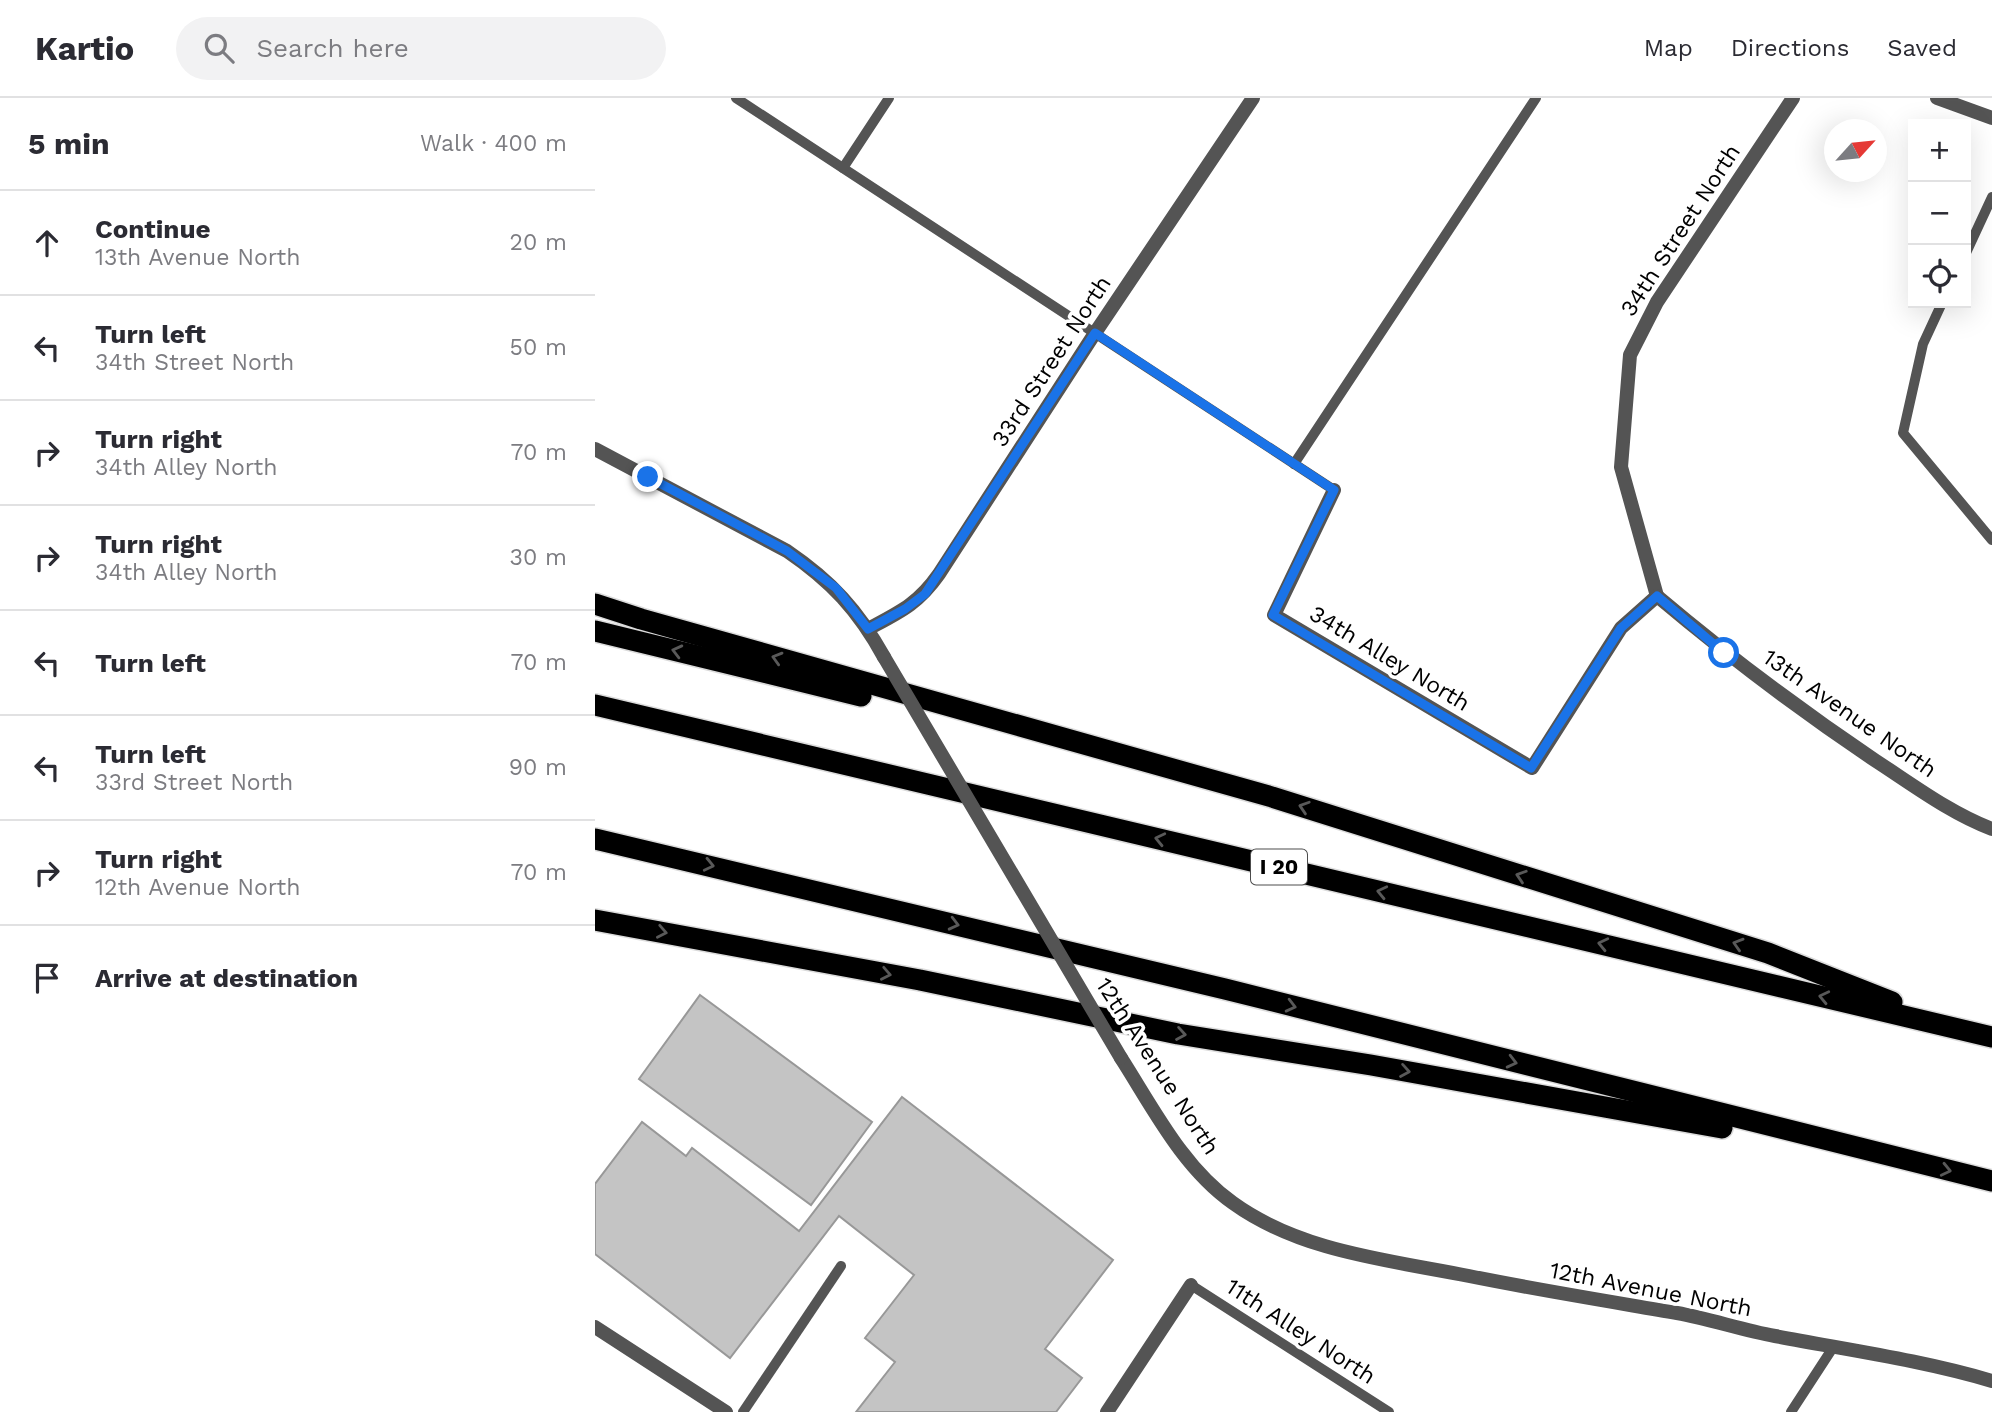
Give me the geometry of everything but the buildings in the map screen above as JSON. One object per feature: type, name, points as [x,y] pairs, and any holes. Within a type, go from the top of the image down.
[{"type":"highway","points":[[595,604],[668,627],[1272,797],[1767,953],[1962,1029]]},
{"type":"highway","points":[[595,631],[1220,783]]},
{"type":"highway","name":"I 20","points":[[595,705],[1992,1037]]},
{"type":"highway","points":[[595,839],[1225,989],[1992,1181]]},
{"type":"highway","points":[[595,919],[920,980],[1178,1034],[1371,1065],[1896,1159]]},
{"type":"street","name":"33rd Street North","points":[[868,629],[905,609],[925,594],[1095,333],[1253,98]]},
{"type":"street","name":"34th Street North","points":[[1657,596],[1621,467],[1630,355],[1657,302],[1793,98]]},
{"type":"street","points":[[1937,98],[1992,118]]},
{"type":"street","name":"12th Avenue North","points":[[595,449],[787,551],[836,588],[868,629],[1121,1058],[1164,1125],[1199,1171],[1234,1204],[1284,1232],[1335,1249],[1562,1295],[1679,1314],[1771,1335],[1947,1368],[1992,1381]]},
{"type":"street","name":"34th Alley North","points":[[1334,490],[1273,615],[1531,768],[1621,628],[1657,596]]},
{"type":"street","name":"13th Avenue North","points":[[1657,596],[1724,653],[1845,740],[1925,793],[1974,822],[1992,829]]},
{"type":"street","points":[[1107,1412],[1191,1284]]},
{"type":"street","points":[[595,1327],[726,1412]]},
{"type":"lane","points":[[736,98],[1334,490]]},
{"type":"lane","points":[[843,168],[889,98]]},
{"type":"lane","points":[[1294,464],[1536,98]]},
{"type":"lane","points":[[1970,245],[1992,197]]},
{"type":"lane","points":[[1940,308],[1923,344],[1902,433],[1992,540]]},
{"type":"lane","points":[[743,1412],[841,1266]]},
{"type":"lane","name":"11th Alley North","points":[[1191,1284],[1389,1412]]},
{"type":"lane","points":[[1791,1412],[1834,1346]]},
{"type":"route","points":[[648,477],[787,551],[812,568],[836,588],[868,629],[905,609],[925,594],[1095,333],[1334,490],[1273,615],[1531,768],[1621,628],[1657,596],[1724,653]]}]
